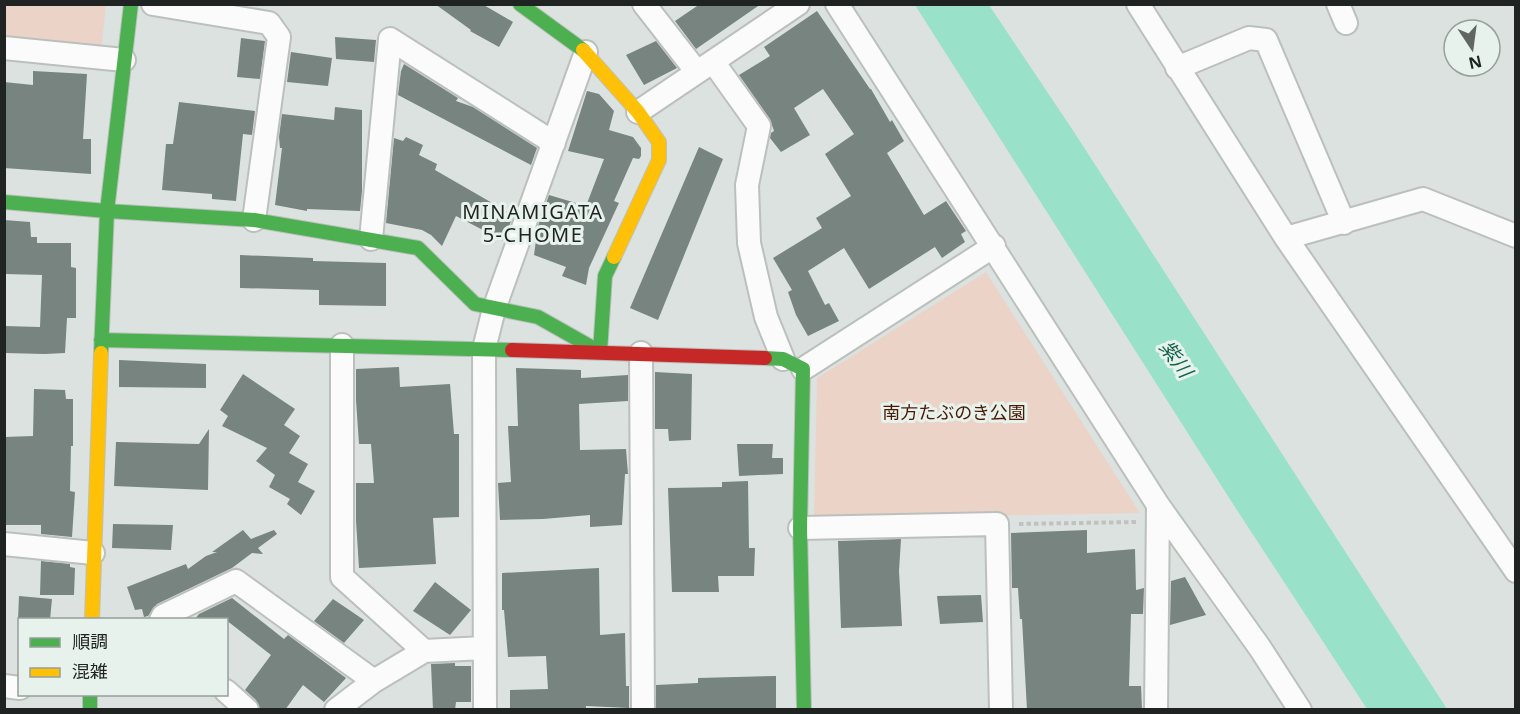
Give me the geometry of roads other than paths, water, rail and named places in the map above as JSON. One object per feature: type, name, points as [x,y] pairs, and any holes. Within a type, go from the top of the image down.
[{"type":"street","points":[[92,618],[100,340],[107,212],[131,4]]},
{"type":"street","points":[[153,4],[269,23],[279,37],[254,220]]},
{"type":"street","points":[[520,4],[586,52],[639,112],[659,141],[659,160],[605,276],[600,352]]},
{"type":"street","points":[[644,4],[706,67],[759,126],[747,185],[749,243],[766,318],[793,364],[804,710]]},
{"type":"street","points":[[639,112],[798,4]]},
{"type":"street","points":[[837,4],[994,246],[1158,513],[1260,648],[1300,710]]},
{"type":"street","points":[[1138,4],[1286,238],[1515,571]]},
{"type":"street","points":[[1177,68],[1249,38],[1266,40],[1344,223]]},
{"type":"street","points":[[371,239],[390,39],[554,142]]},
{"type":"street","points":[[4,48],[124,60]]},
{"type":"street","points":[[485,710],[484,349],[494,309],[586,52]]},
{"type":"street","points":[[1286,238],[1424,200],[1515,236]]},
{"type":"street","points":[[4,202],[107,212],[254,220],[418,248],[475,304],[538,317],[600,352]]},
{"type":"street","points":[[100,340],[641,353],[793,364],[994,246]]},
{"type":"street","points":[[342,345],[342,577],[424,651]]},
{"type":"street","points":[[641,353],[643,710]]},
{"type":"street","points":[[1156,710],[1158,513]]},
{"type":"street","points":[[800,528],[997,524],[1001,710]]},
{"type":"street","points":[[4,544],[93,553]]},
{"type":"street","points":[[162,618],[236,580],[374,681]]},
{"type":"street","points":[[336,710],[374,681],[424,651],[484,648]]},
{"type":"street","points":[[228,694],[247,710]]},
{"type":"water","name":"紫川","points":[[915,5],[989,5],[1074,132],[1447,709],[1367,709],[1233,504]]},
{"type":"district","name":"MINAMIGATA 5-CHOME","points":[[533,224]]},
{"type":"park label","name":"南方たぶのき公園","points":[[954,413]]}]
